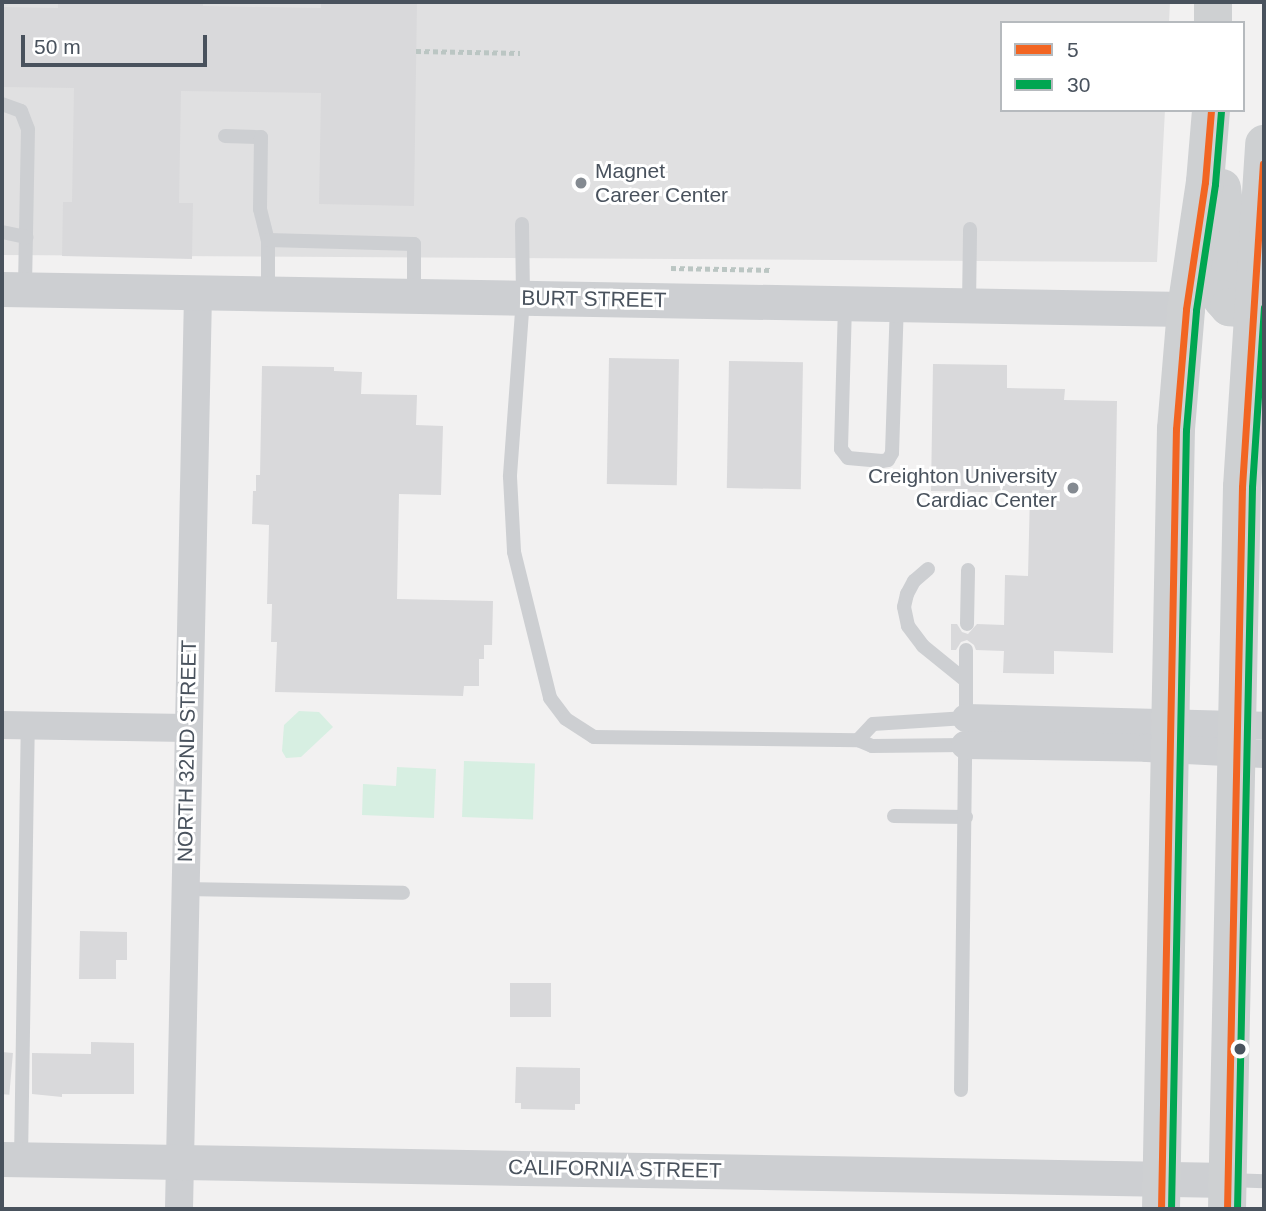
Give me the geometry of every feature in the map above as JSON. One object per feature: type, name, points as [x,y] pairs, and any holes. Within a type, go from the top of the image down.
[{"type":"main road","points":[[1213,2],[1213,21]]},
{"type":"main road","points":[[1161,1194],[1176,438],[1186,309],[1205,182],[1211,112]]},
{"type":"main road","points":[[1211,112],[1224,204],[1222,299],[1229,307],[1258,310]]},
{"type":"main road","points":[[1240,1190],[1258,310],[1264,144]]},
{"type":"street","name":"BURT STREET","points":[[13,289],[1186,309]]},
{"type":"street","name":"NORTH 32ND STREET","points":[[179,1209],[198,293]]},
{"type":"street","points":[[15,725],[187,728]]},
{"type":"street","points":[[966,731],[1251,740]]},
{"type":"street","name":"CALIFORNIA STREET","points":[[11,1159],[180,1161],[1161,1194],[1240,1190]]},
{"type":"lane","points":[[2,104],[21,111],[28,129],[26,237],[13,289]]},
{"type":"lane","points":[[225,136],[261,137],[260,209],[268,240],[268,294]]},
{"type":"lane","points":[[522,224],[523,298],[510,477],[514,552],[550,698],[566,719],[594,737],[858,740],[872,746],[966,731]]},
{"type":"lane","points":[[969,305],[970,229]]},
{"type":"lane","points":[[2,232],[26,237]]},
{"type":"lane","points":[[268,240],[414,244],[414,296]]},
{"type":"lane","points":[[845,303],[841,449],[848,458],[882,461],[888,460],[892,453],[897,304]]},
{"type":"lane","points":[[928,569],[914,581],[907,594],[904,607],[908,626],[923,646],[966,681]]},
{"type":"lane","points":[[967,624],[968,570]]},
{"type":"lane","points":[[961,1090],[966,650]]},
{"type":"lane","points":[[858,740],[873,724],[966,731]]},
{"type":"lane","points":[[11,1159],[15,725]]},
{"type":"lane","points":[[894,816],[966,817]]},
{"type":"lane","points":[[184,889],[403,893]]},
{"type":"path","points":[[416,51],[520,53]]},
{"type":"shaded area","name":"Magnet Career Center","points":[[2,2],[1170,2],[1169,21],[1000,21],[1000,112],[1165,112],[1157,262],[2,255]]},
{"type":"green space","points":[[299,711],[319,712],[333,727],[301,757],[286,758],[282,751],[284,725]]},
{"type":"green space","points":[[464,761],[535,763],[533,819],[462,817]]},
{"type":"green space","points":[[397,767],[436,769],[434,818],[362,815],[363,784],[396,786]]},
{"type":"building","points":[[58,2],[203,2],[203,6],[321,8],[321,2],[417,2],[414,206],[319,204],[321,93],[181,91],[179,203],[193,203],[192,259],[62,256],[63,202],[72,202],[74,88],[2,87],[2,7],[58,8]]},
{"type":"building","points":[[609,358],[679,359],[677,485],[607,484]]},
{"type":"building","points":[[729,361],[803,362],[801,489],[727,488]]},
{"type":"building","name":"Creighton University Cardiac Center","points":[[933,364],[1007,365],[1007,388],[1065,389],[1064,400],[1117,401],[1113,653],[1054,651],[1054,674],[1003,673],[1004,651],[976,650],[967,640],[961,642],[956,650],[951,650],[951,624],[957,624],[962,632],[968,634],[977,624],[1004,625],[1005,575],[1028,576],[1030,493],[931,491]]},
{"type":"building","points":[[262,366],[334,367],[334,371],[362,372],[361,394],[417,395],[416,425],[443,426],[441,495],[399,494],[397,599],[493,601],[492,645],[484,645],[484,659],[479,659],[479,686],[464,686],[463,696],[275,692],[277,642],[271,642],[272,604],[267,604],[269,525],[252,524],[253,491],[256,491],[256,475],[260,475]]},
{"type":"building","points":[[80,931],[127,932],[127,960],[116,960],[116,979],[79,979]]},
{"type":"building","points":[[510,983],[551,983],[551,1017],[510,1017]]},
{"type":"building","points":[[91,1042],[134,1043],[134,1094],[62,1094],[62,1097],[32,1094],[32,1053],[91,1054]]},
{"type":"building","points":[[2,1052],[13,1053],[9,1095],[2,1094]]},
{"type":"building","points":[[516,1067],[580,1068],[580,1104],[575,1104],[575,1110],[521,1109],[521,1103],[515,1103]]},
{"type":"transit line","name":"5","points":[[1161,1209],[1176,429],[1186,309],[1205,182],[1211,112]]},
{"type":"transit line","name":"30","points":[[1171,1209],[1186,430],[1196,310],[1215,184],[1221,112]]},
{"type":"transit line","name":"5","points":[[1227,1209],[1242,487],[1263,164]]},
{"type":"transit line","name":"30","points":[[1237,1209],[1252,487],[1264,307]]},
{"type":"place","name":"Magnet Career Center","points":[[581,183]]},
{"type":"place","name":"Creighton University Cardiac Center","points":[[1073,488]]}]
